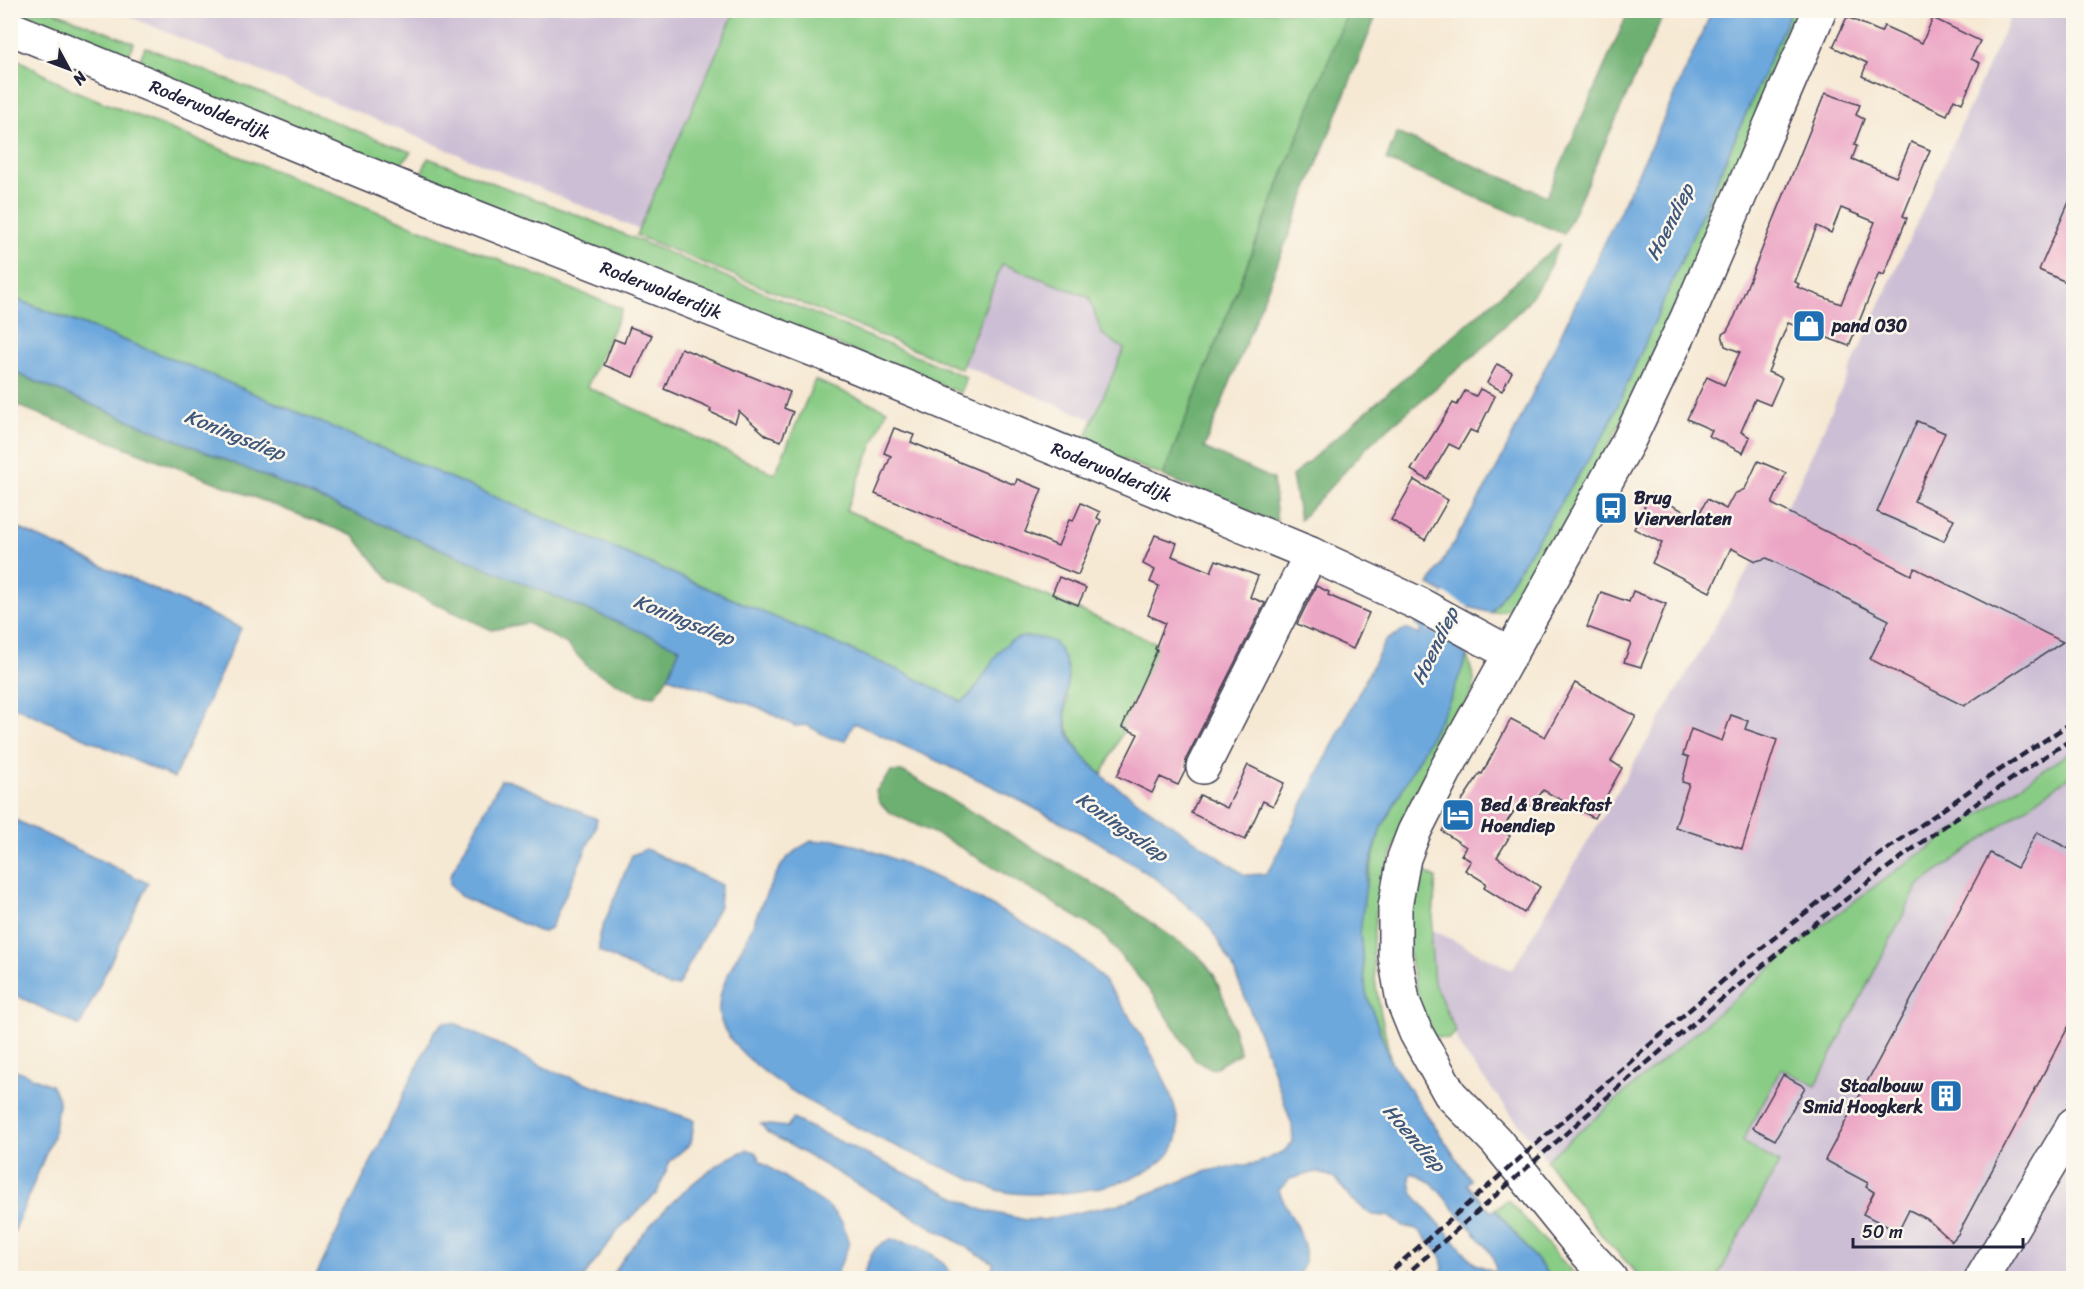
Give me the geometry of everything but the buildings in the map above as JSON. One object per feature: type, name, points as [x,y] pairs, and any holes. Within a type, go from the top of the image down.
[{"type":"street","points":[[1610,1278],[1577,1242],[1496,1141],[1450,1094],[1416,1033],[1397,980],[1393,932],[1404,858],[1444,773],[1629,440],[1687,318],[1820,10]]},
{"type":"street","name":"Roderwolderdijk","points":[[10,28],[444,205],[850,364],[1311,554],[1417,603],[1511,654]]},
{"type":"street","points":[[1203,767],[1311,554]]},
{"type":"street","points":[[1982,1278],[2073,1124]]},
{"type":"shaded area","points":[[116,11],[1343,11],[1175,454]]},
{"type":"shaded area","points":[[2013,11],[2073,11],[2073,1278],[1638,1278],[1463,1052],[1434,983],[1431,929],[1512,970],[1796,489]]},
{"type":"green space","points":[[10,11],[53,11],[134,43],[124,67],[11,21]]},
{"type":"green space","points":[[735,11],[1348,11],[1163,476],[1083,443],[1124,349],[1102,334],[1089,297],[1002,264],[961,369],[636,235]]},
{"type":"green space","points":[[1348,11],[1378,11],[1204,448],[1273,479],[1277,523],[1163,476]]},
{"type":"green space","points":[[1629,11],[1665,11],[1564,234],[1386,160],[1397,133],[1547,196]]},
{"type":"green space","points":[[1791,11],[1806,11],[1675,319],[1580,501],[1542,555],[1518,600],[1509,609],[1491,613],[1607,430]]},
{"type":"green space","points":[[145,47],[411,152],[397,169],[135,71]]},
{"type":"green space","points":[[10,55],[70,89],[622,309],[587,387],[775,474],[815,380],[887,410],[846,510],[1163,646],[1102,775],[1073,741],[1066,721],[1068,698],[1010,641],[962,702],[907,674],[178,361],[11,297]]},
{"type":"green space","points":[[428,158],[590,220],[966,377],[961,393],[418,182]]},
{"type":"green space","points":[[1560,243],[1544,279],[1525,305],[1479,351],[1370,444],[1300,520],[1292,476]]},
{"type":"green space","points":[[10,371],[680,648],[668,677],[655,696],[638,694],[589,668],[567,644],[527,623],[492,630],[391,583],[354,536],[11,403]]},
{"type":"green space","points":[[1467,656],[1474,679],[1473,690],[1407,817],[1383,883],[1376,918],[1373,953],[1375,980],[1391,1062],[1366,993],[1360,934],[1362,902],[1380,831],[1449,702]]},
{"type":"green space","points":[[2073,750],[2073,774],[1918,886],[1816,1085],[1781,1069],[1742,1142],[1779,1163],[1717,1278],[1641,1277],[1603,1237],[1546,1160],[1814,931],[1901,867]]},
{"type":"green space","points":[[891,772],[904,772],[1102,889],[1198,955],[1214,975],[1226,1004],[1240,1053],[1213,1069],[1195,1060],[1154,996],[1100,931],[948,840],[889,812],[879,802],[876,791]]},
{"type":"green space","points":[[1416,867],[1436,878],[1431,944],[1434,983],[1456,1032],[1449,1039],[1435,1037],[1425,1032],[1404,931]]},
{"type":"green space","points":[[1508,1200],[1579,1278],[1551,1278],[1495,1209]]},
{"type":"water","points":[[1712,11],[1791,11],[1607,430],[1491,613],[1469,607],[1450,641],[1467,656],[1449,702],[1380,831],[1367,875],[1360,934],[1366,993],[1391,1062],[1471,1180],[1467,1184],[1491,1212],[1495,1209],[1551,1278],[1435,1278],[1443,1269],[1441,1255],[1417,1229],[1403,1226],[1389,1216],[1372,1215],[1349,1197],[1337,1180],[1315,1172],[1290,1179],[1279,1190],[1304,1245],[1305,1257],[1302,1268],[1295,1278],[988,1278],[994,1263],[767,1132],[761,1124],[787,1127],[793,1119],[982,1210],[1026,1220],[1043,1220],[1128,1202],[1207,1171],[1258,1163],[1283,1152],[1293,1142],[1292,1125],[1267,1053],[1232,965],[1208,924],[1158,880],[1100,843],[992,786],[854,723],[845,741],[828,737],[807,725],[795,726],[758,707],[668,677],[680,648],[11,371],[10,297],[178,361],[907,674],[962,702],[973,691],[998,653],[1007,644],[1018,638],[1034,637],[1054,642],[1062,654],[1068,674],[1065,702],[1066,725],[1072,741],[1082,755],[1107,780],[1245,875],[1265,874],[1271,867],[1385,641],[1406,629],[1420,635],[1421,628],[1415,625],[1420,616],[1429,620],[1444,593],[1429,585],[1495,472],[1660,127]],"holes":[[[1413,1173],[1432,1183],[1486,1246],[1493,1257],[1496,1269],[1493,1271],[1475,1264],[1413,1194],[1409,1176]]]},
{"type":"water","points":[[11,525],[241,628],[174,778],[11,705]]},
{"type":"water","points":[[501,780],[509,780],[597,819],[595,829],[551,927],[545,932],[538,931],[460,896],[450,885],[450,876]]},
{"type":"water","points":[[11,818],[148,883],[80,1026],[11,993]]},
{"type":"water","points":[[835,839],[909,865],[956,887],[1053,940],[1094,970],[1134,1023],[1161,1072],[1171,1096],[1177,1117],[1178,1134],[1170,1153],[1153,1168],[1129,1179],[1101,1187],[1042,1194],[997,1190],[884,1141],[838,1118],[794,1092],[757,1065],[730,1038],[719,1012],[724,983],[769,887],[787,858],[813,840],[815,842]]},
{"type":"water","points":[[646,849],[721,885],[719,906],[678,986],[668,986],[599,951],[599,936],[632,855]]},
{"type":"water","points":[[444,1022],[457,1024],[552,1071],[694,1120],[691,1143],[670,1161],[657,1193],[620,1228],[583,1278],[315,1278],[434,1032]]},
{"type":"water","points":[[11,1068],[51,1085],[59,1100],[53,1136],[11,1239]]},
{"type":"water","points":[[747,1150],[756,1152],[760,1161],[829,1207],[842,1222],[849,1244],[835,1278],[610,1278],[636,1242],[670,1204],[709,1171]]},
{"type":"water","points":[[890,1240],[900,1241],[927,1251],[949,1270],[954,1278],[862,1278],[875,1250]]},
{"type":"pier","points":[[1444,593],[1469,607],[1450,641],[1427,629]]},
{"type":"railway","points":[[1383,1278],[1742,964],[1862,867],[1983,781],[2074,721]]},
{"type":"railway","points":[[1402,1278],[1740,984],[1881,873],[1953,820],[2074,738]]},
{"type":"place","name":"pand 030","points":[[1809,326]]},
{"type":"place","name":"Brug Vierverlaten","points":[[1611,508]]},
{"type":"place","name":"Bed & Breakfast Hoendiep","points":[[1458,815]]},
{"type":"place","name":"Staalbouw Smid Hoogkerk","points":[[1946,1096]]},
{"type":"water label","name":"Hoendiep","points":[[1670,222]]},
{"type":"water label","name":"Koningsdiep","points":[[235,435]]},
{"type":"water label","name":"Koningsdiep","points":[[684,620]]},
{"type":"water label","name":"Hoendiep","points":[[1435,646]]},
{"type":"water label","name":"Koningsdiep","points":[[1122,827]]},
{"type":"water label","name":"Hoendiep","points":[[1414,1138]]}]
